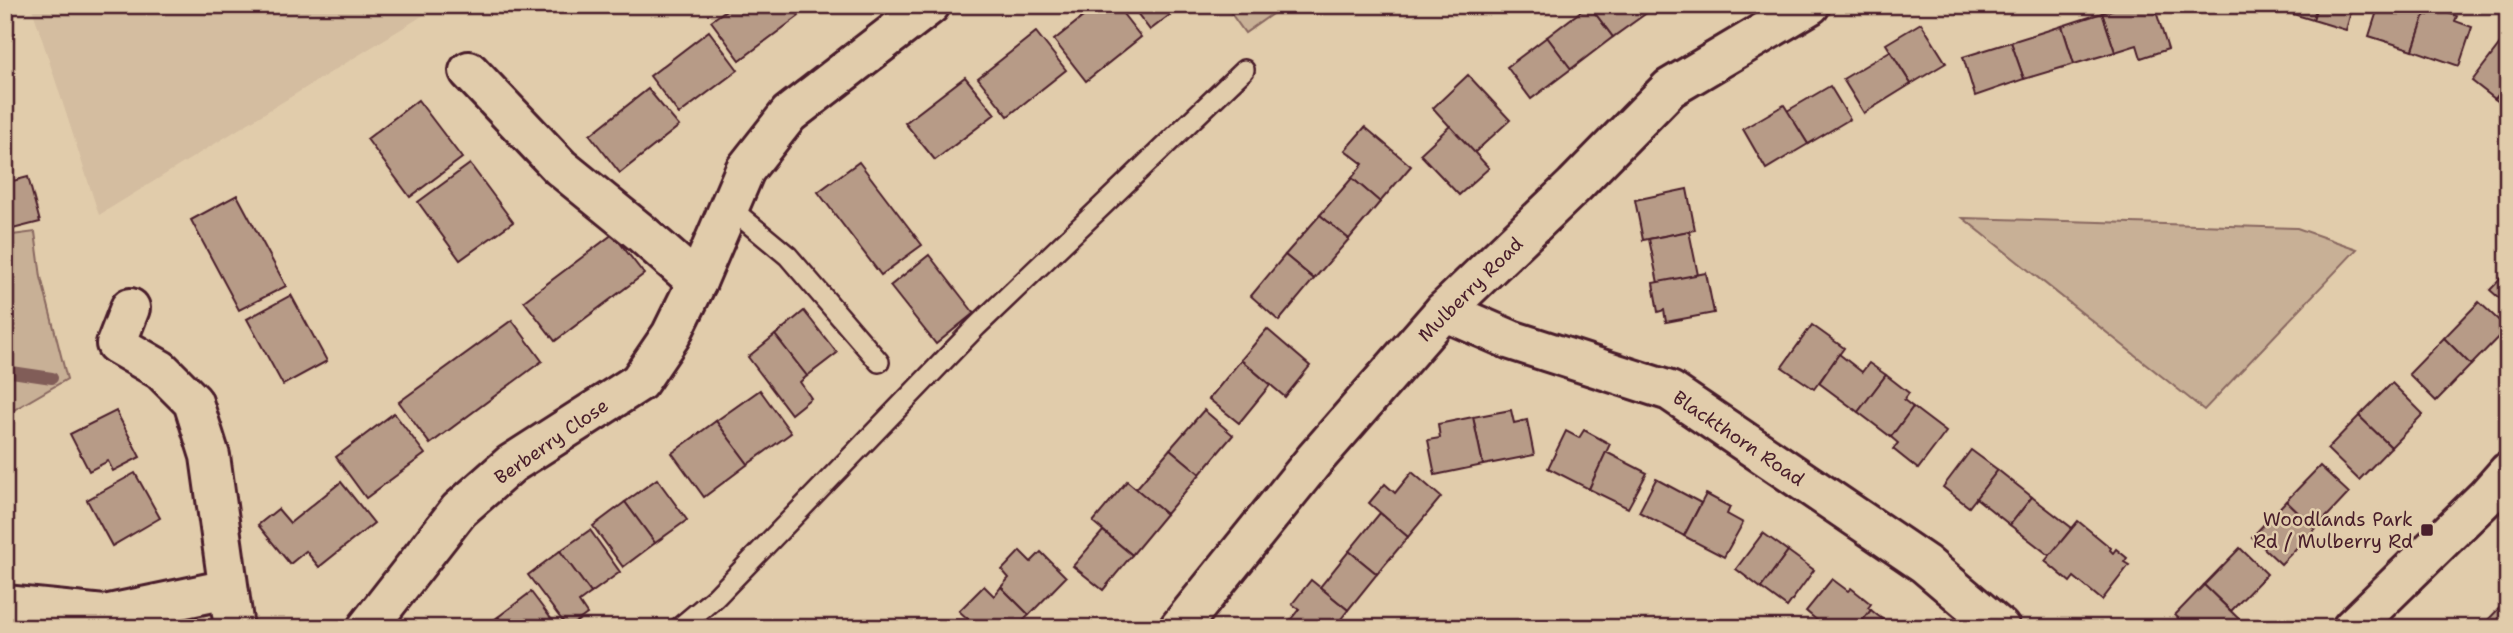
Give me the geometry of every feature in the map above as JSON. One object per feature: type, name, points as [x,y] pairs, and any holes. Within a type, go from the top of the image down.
[{"type":"street","name":"Berberry Close","points":[[367,628],[459,510],[512,464],[639,382],[671,335],[698,282],[745,170],[789,114],[930,5]]},
{"type":"street","name":"Mulberry Road","points":[[1179,628],[1315,459],[1444,311],[1574,187],[1670,88],[1810,5]]},
{"type":"street","points":[[469,71],[560,167],[698,282]]},
{"type":"street","points":[[130,308],[116,344],[161,370],[193,402],[210,456],[234,628]]},
{"type":"street","name":"Blackthorn Road","points":[[1444,311],[1511,340],[1670,391],[1925,564],[2000,628]]},
{"type":"street","points":[[2352,628],[2508,472]]},
{"type":"street","points":[[5,605],[104,615],[228,589]]},
{"type":"lane","points":[[680,628],[716,597],[977,326],[1244,70]]},
{"type":"lane","points":[[729,207],[788,256],[879,362]]},
{"type":"shaded area","points":[[31,5],[440,5],[99,215]]},
{"type":"shaded area","points":[[1225,5],[1285,5],[1245,33]]},
{"type":"shaded area","points":[[1963,218],[2297,228],[2357,249],[2204,410]]},
{"type":"shaded area","points":[[35,232],[41,277],[67,379],[5,415],[5,236]]},
{"type":"building","points":[[733,5],[791,5],[799,16],[740,60],[711,21]]},
{"type":"building","points":[[799,5],[813,5],[804,12]]},
{"type":"building","points":[[1098,5],[1116,5],[1141,37],[1086,81],[1054,40]]},
{"type":"building","points":[[1131,5],[1183,5],[1150,30]]},
{"type":"building","points":[[1589,5],[1613,37],[1571,69],[1547,37]]},
{"type":"building","points":[[1589,5],[1654,5],[1655,7],[1613,37]]},
{"type":"building","points":[[2127,5],[2154,5],[2168,49],[2141,58],[2137,45],[2115,52],[2102,13]]},
{"type":"building","points":[[2166,5],[2193,5],[2191,13]]},
{"type":"building","points":[[2246,5],[2266,5],[2265,10]]},
{"type":"building","points":[[2284,5],[2317,5],[2313,20],[2283,11]]},
{"type":"building","points":[[2317,5],[2353,5],[2346,30],[2313,20]]},
{"type":"building","points":[[2379,5],[2399,5],[2425,14],[2413,50],[2369,36]]},
{"type":"building","points":[[2431,7],[2457,16],[2455,21],[2472,27],[2459,66],[2413,50],[2425,14],[2428,15]]},
{"type":"building","points":[[2102,13],[2115,52],[2074,64],[2062,26]]},
{"type":"building","points":[[1921,23],[1946,63],[1911,84],[1886,44]]},
{"type":"building","points":[[2062,26],[2074,64],[2024,79],[2011,42]]},
{"type":"building","points":[[709,31],[738,70],[679,114],[650,76]]},
{"type":"building","points":[[1036,32],[1066,70],[1008,116],[978,78]]},
{"type":"building","points":[[1547,37],[1571,69],[1531,99],[1507,67]]},
{"type":"building","points":[[2011,42],[2024,79],[1975,96],[1963,57]]},
{"type":"building","points":[[2501,43],[2508,48],[2508,82],[2495,99],[2472,81]]},
{"type":"building","points":[[1890,51],[1911,84],[1864,113],[1843,79]]},
{"type":"building","points":[[1468,75],[1510,120],[1474,153],[1433,108]]},
{"type":"building","points":[[965,77],[995,114],[935,160],[905,123]]},
{"type":"building","points":[[2508,82],[2508,109],[2495,99]]},
{"type":"building","points":[[1830,86],[1850,119],[1808,144],[1787,111]]},
{"type":"building","points":[[648,89],[679,126],[620,173],[590,135]]},
{"type":"building","points":[[418,100],[462,158],[410,197],[367,139]]},
{"type":"building","points":[[1784,105],[1808,144],[1766,169],[1743,129]]},
{"type":"building","points":[[1450,126],[1489,168],[1459,195],[1420,154]]},
{"type":"building","points":[[1365,127],[1411,166],[1380,202],[1352,178],[1363,164],[1345,150]]},
{"type":"building","points":[[859,162],[922,245],[881,275],[818,192]]},
{"type":"building","points":[[470,164],[513,222],[460,260],[418,202]]},
{"type":"building","points":[[28,177],[40,222],[5,231],[5,183]]},
{"type":"building","points":[[1352,178],[1380,202],[1349,239],[1320,215]]},
{"type":"building","points":[[1687,189],[1695,230],[1643,240],[1635,200]]},
{"type":"building","points":[[237,195],[286,286],[239,310],[191,220]]},
{"type":"building","points":[[1320,215],[1349,239],[1314,279],[1285,255]]},
{"type":"building","points":[[1689,231],[1698,275],[1658,283],[1649,239]]},
{"type":"building","points":[[613,234],[644,274],[555,341],[524,301]]},
{"type":"building","points":[[929,255],[974,313],[936,344],[890,286]]},
{"type":"building","points":[[1285,255],[1314,279],[1279,321],[1251,296]]},
{"type":"building","points":[[2508,271],[2508,306],[2490,290]]},
{"type":"building","points":[[1706,273],[1714,313],[1666,322],[1664,310],[1658,312],[1653,283]]},
{"type":"building","points":[[291,295],[327,361],[283,385],[247,319]]},
{"type":"building","points":[[2479,302],[2507,328],[2471,365],[2444,338]]},
{"type":"building","points":[[804,311],[837,353],[807,376],[775,335]]},
{"type":"building","points":[[512,320],[542,361],[430,444],[399,402]]},
{"type":"building","points":[[1812,325],[1844,348],[1814,389],[1782,367]]},
{"type":"building","points":[[1267,329],[1310,366],[1285,397],[1241,360]]},
{"type":"building","points":[[775,335],[807,376],[800,382],[811,398],[791,414],[748,357]]},
{"type":"building","points":[[2444,338],[2471,365],[2436,401],[2409,374]]},
{"type":"building","points":[[1839,354],[1862,372],[1869,363],[1886,375],[1858,412],[1819,383]]},
{"type":"building","points":[[1241,360],[1270,385],[1239,423],[1209,399]]},
{"type":"building","points":[[1886,375],[1909,393],[1904,400],[1913,407],[1891,437],[1858,412]]},
{"type":"building","points":[[2392,383],[2423,414],[2391,447],[2359,416]]},
{"type":"building","points":[[760,390],[791,433],[748,464],[716,421]]},
{"type":"building","points":[[1913,407],[1946,432],[1918,469],[1893,449],[1898,443],[1891,437]]},
{"type":"building","points":[[1204,410],[1233,435],[1200,474],[1170,449]]},
{"type":"building","points":[[1511,410],[1514,423],[1527,420],[1534,455],[1483,465],[1473,417]]},
{"type":"building","points":[[116,411],[140,457],[113,471],[108,461],[89,471],[70,434]]},
{"type":"building","points":[[394,413],[425,454],[366,498],[336,457]]},
{"type":"building","points":[[2359,416],[2391,447],[2359,480],[2327,449]]},
{"type":"building","points":[[1473,417],[1483,465],[1435,475],[1428,440],[1440,438],[1438,424]]},
{"type":"building","points":[[716,421],[748,464],[704,497],[672,453]]},
{"type":"building","points":[[1584,430],[1610,444],[1589,489],[1548,468],[1566,431],[1579,438]]},
{"type":"building","points":[[1170,449],[1200,474],[1166,514],[1136,489]]},
{"type":"building","points":[[1971,450],[1998,470],[1969,507],[1943,487]]},
{"type":"building","points":[[1606,452],[1647,473],[1628,508],[1589,489]]},
{"type":"building","points":[[2320,466],[2349,493],[2315,529],[2286,501]]},
{"type":"building","points":[[1998,470],[2032,497],[2010,525],[1976,498]]},
{"type":"building","points":[[1412,472],[1441,497],[1408,537],[1369,503],[1385,484],[1395,493]]},
{"type":"building","points":[[135,473],[160,518],[112,546],[87,500]]},
{"type":"building","points":[[657,479],[687,520],[655,543],[625,502]]},
{"type":"building","points":[[1656,479],[1701,503],[1684,536],[1639,512]]},
{"type":"building","points":[[1127,481],[1166,514],[1132,555],[1093,522]]},
{"type":"building","points":[[341,482],[374,523],[319,567],[306,551],[290,564],[258,525],[278,509],[290,523]]},
{"type":"building","points":[[1706,494],[1730,507],[1727,514],[1743,523],[1724,557],[1684,536]]},
{"type":"building","points":[[2032,497],[2072,528],[2050,556],[2010,525]]},
{"type":"building","points":[[2286,501],[2315,529],[2281,564],[2252,537]]},
{"type":"building","points":[[625,502],[655,543],[623,567],[593,526]]},
{"type":"building","points":[[1380,513],[1408,537],[1377,574],[1349,551]]},
{"type":"building","points":[[2078,521],[2111,548],[2113,553],[2116,549],[2127,558],[2124,562],[2129,565],[2102,600],[2074,577],[2070,582],[2045,561]]},
{"type":"building","points":[[590,530],[620,572],[591,593],[560,551]]},
{"type":"building","points":[[1103,531],[1132,555],[1103,590],[1073,566]]},
{"type":"building","points":[[1763,533],[1788,551],[1761,588],[1736,569]]},
{"type":"building","points":[[2240,548],[2267,574],[2231,611],[2204,585]]},
{"type":"building","points":[[560,551],[591,593],[579,602],[587,614],[568,628],[528,575]]},
{"type":"building","points":[[1020,551],[1031,562],[1041,552],[1066,577],[1029,615],[1001,587],[1009,578],[1002,570]]},
{"type":"building","points":[[1349,551],[1377,574],[1348,610],[1320,587]]},
{"type":"building","points":[[1788,551],[1814,570],[1787,607],[1761,588]]},
{"type":"building","points":[[1832,579],[1848,591],[1851,588],[1871,604],[1868,608],[1871,610],[1857,628],[1826,628],[1806,611]]},
{"type":"building","points":[[1311,580],[1348,610],[1334,628],[1294,628],[1288,623],[1299,609],[1292,604]]},
{"type":"building","points":[[2204,585],[2245,625],[2243,628],[2189,628],[2175,615]]},
{"type":"building","points":[[984,586],[994,596],[1001,587],[1029,615],[1016,628],[970,628],[965,624],[969,620],[959,611]]},
{"type":"building","points":[[531,592],[558,628],[506,628],[498,617]]},
{"type":"building","points":[[2508,599],[2508,628],[2488,628],[2484,624]]},
{"type":"building","points":[[1871,610],[1893,628],[1857,628]]},
{"type":"building","points":[[498,617],[506,628],[483,628]]},
{"type":"waterway","points":[[5,371],[52,378]]},
{"type":"place","name":"Woodlands Park Rd / Mulberry Rd","points":[[2427,530]]}]
